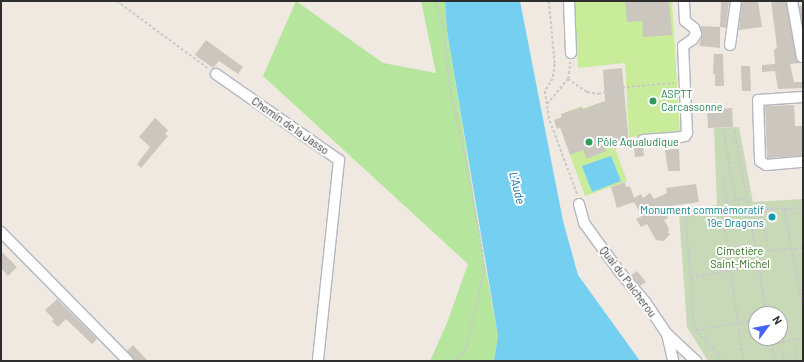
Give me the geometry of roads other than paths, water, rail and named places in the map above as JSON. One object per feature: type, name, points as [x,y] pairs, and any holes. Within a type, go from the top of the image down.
[{"type":"street","points":[[569,1],[571,53]]},
{"type":"street","points":[[643,140],[675,138],[684,136],[687,133],[683,46],[693,39],[696,34],[694,28],[685,21],[684,1]]},
{"type":"street","points":[[730,45],[736,1]]},
{"type":"street","points":[[792,1],[802,57]]},
{"type":"street","name":"Chemin de la Jasso","points":[[216,74],[339,160],[318,361]]},
{"type":"street","points":[[803,97],[758,100],[760,160],[766,165],[803,162]]},
{"type":"street","name":"Quai du Paicherou","points":[[579,204],[584,223],[619,271],[646,303],[667,334],[673,361]]},
{"type":"street","points":[[1,232],[128,361]]},
{"type":"street","points":[[667,334],[696,361]]},
{"type":"water","name":"L'Aude","points":[[445,1],[520,1],[563,221],[578,275],[640,361],[494,361],[498,336],[447,31]]},
{"type":"water","points":[[611,156],[621,181],[592,192],[582,166]]},
{"type":"place","name":"ASPTT Carcassonne","points":[[653,101]]},
{"type":"place","name":"Pôle Aqualudique","points":[[589,142]]},
{"type":"place","name":"Monument commémoratif 19e Dragons","points":[[772,217]]},
{"type":"park label","name":"Cimetière Saint-Michel","points":[[740,258]]}]
